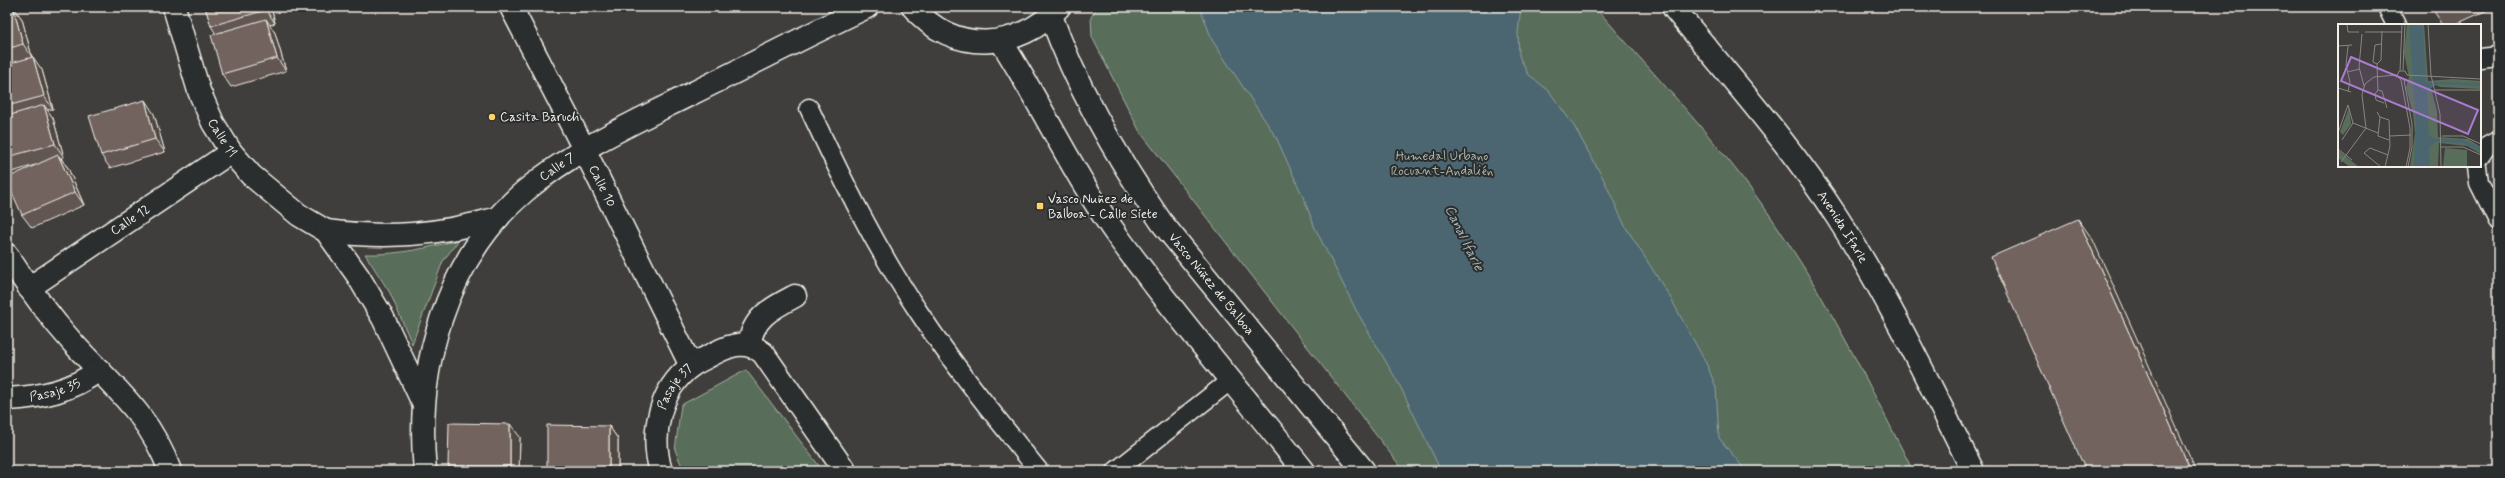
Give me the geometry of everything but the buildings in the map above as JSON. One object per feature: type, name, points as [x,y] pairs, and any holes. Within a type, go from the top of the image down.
[{"type":"street","name":"Calle 11","points":[[174,7],[199,91],[213,123],[231,152],[274,196],[326,231],[358,276],[383,318],[423,403]]},
{"type":"street","name":"Calle 10","points":[[510,7],[585,151],[691,366]]},
{"type":"street","name":"Calle 7","points":[[425,471],[423,403],[428,366],[446,306],[476,247],[498,218],[530,187],[553,169],[636,122],[867,7]]},
{"type":"street","points":[[913,7],[930,24],[957,38],[987,42],[1001,41],[1019,36],[1036,28],[1055,11]]},
{"type":"street","name":"Avenida Ifarle","points":[[1673,7],[1770,126],[1836,216],[1893,313],[1973,471]]},
{"type":"street","name":"Vasco Núñez de Balboa","points":[[1055,11],[1062,48],[1091,109],[1134,182],[1162,223],[1193,264],[1338,436],[1364,471]]},
{"type":"street","points":[[1001,41],[1024,76],[1072,164],[1121,241],[1304,471]]},
{"type":"street","name":"Calle 12","points":[[29,288],[231,152]]},
{"type":"street","name":"Calle 11","points":[[326,231],[367,236],[409,236],[445,231],[498,218]]},
{"type":"street","points":[[7,255],[55,323],[137,410],[153,434],[170,471]]},
{"type":"street","points":[[795,296],[760,318],[752,329],[749,345],[763,353],[845,471]]},
{"type":"street","name":"Pasaje 37","points":[[661,471],[656,442],[661,409],[668,393],[691,366],[727,347],[738,344],[749,345]]},
{"type":"street","name":"Pasaje 35","points":[[7,399],[46,395],[65,390],[83,381],[99,370]]},
{"type":"lane","points":[[2387,7],[2396,24]]},
{"type":"lane","points":[[2481,58],[2498,56]]},
{"type":"lane","points":[[809,108],[842,179],[878,246],[919,313],[976,393],[1039,471]]},
{"type":"lane","points":[[2481,155],[2487,146],[2498,140]]},
{"type":"lane","points":[[2477,167],[2479,183],[2498,221]]},
{"type":"lane","points":[[1116,471],[1231,380]]},
{"type":"green space","name":"Humedal Urbano Rocuant-Andalién","points":[[1097,7],[1595,7],[1694,119],[1742,177],[1764,207],[1803,266],[1836,323],[1913,471],[1404,471],[1140,132],[1092,37],[1091,17]]},
{"type":"green space","points":[[459,240],[443,261],[412,344],[390,293],[365,254],[401,252]]},
{"type":"green space","points":[[746,370],[823,471],[684,471],[675,450],[681,405]]},
{"type":"water","name":"Humedal Urbano Rocuant-Andalién","points":[[1200,7],[1521,7],[1518,32],[1519,56],[1528,74],[1549,91],[1574,126],[1604,180],[1625,226],[1670,297],[1706,363],[1716,387],[1719,438],[1746,471],[1441,471],[1400,386],[1356,310],[1315,228],[1304,199],[1276,137],[1212,40]]},
{"type":"place","name":"Casita Baruch","points":[[492,117]]},
{"type":"place","name":"Vasco Nuñez de Balboa - Calle Siete","points":[[1040,206]]},
{"type":"water label","name":"Canal Ifarle","points":[[1464,238]]}]
